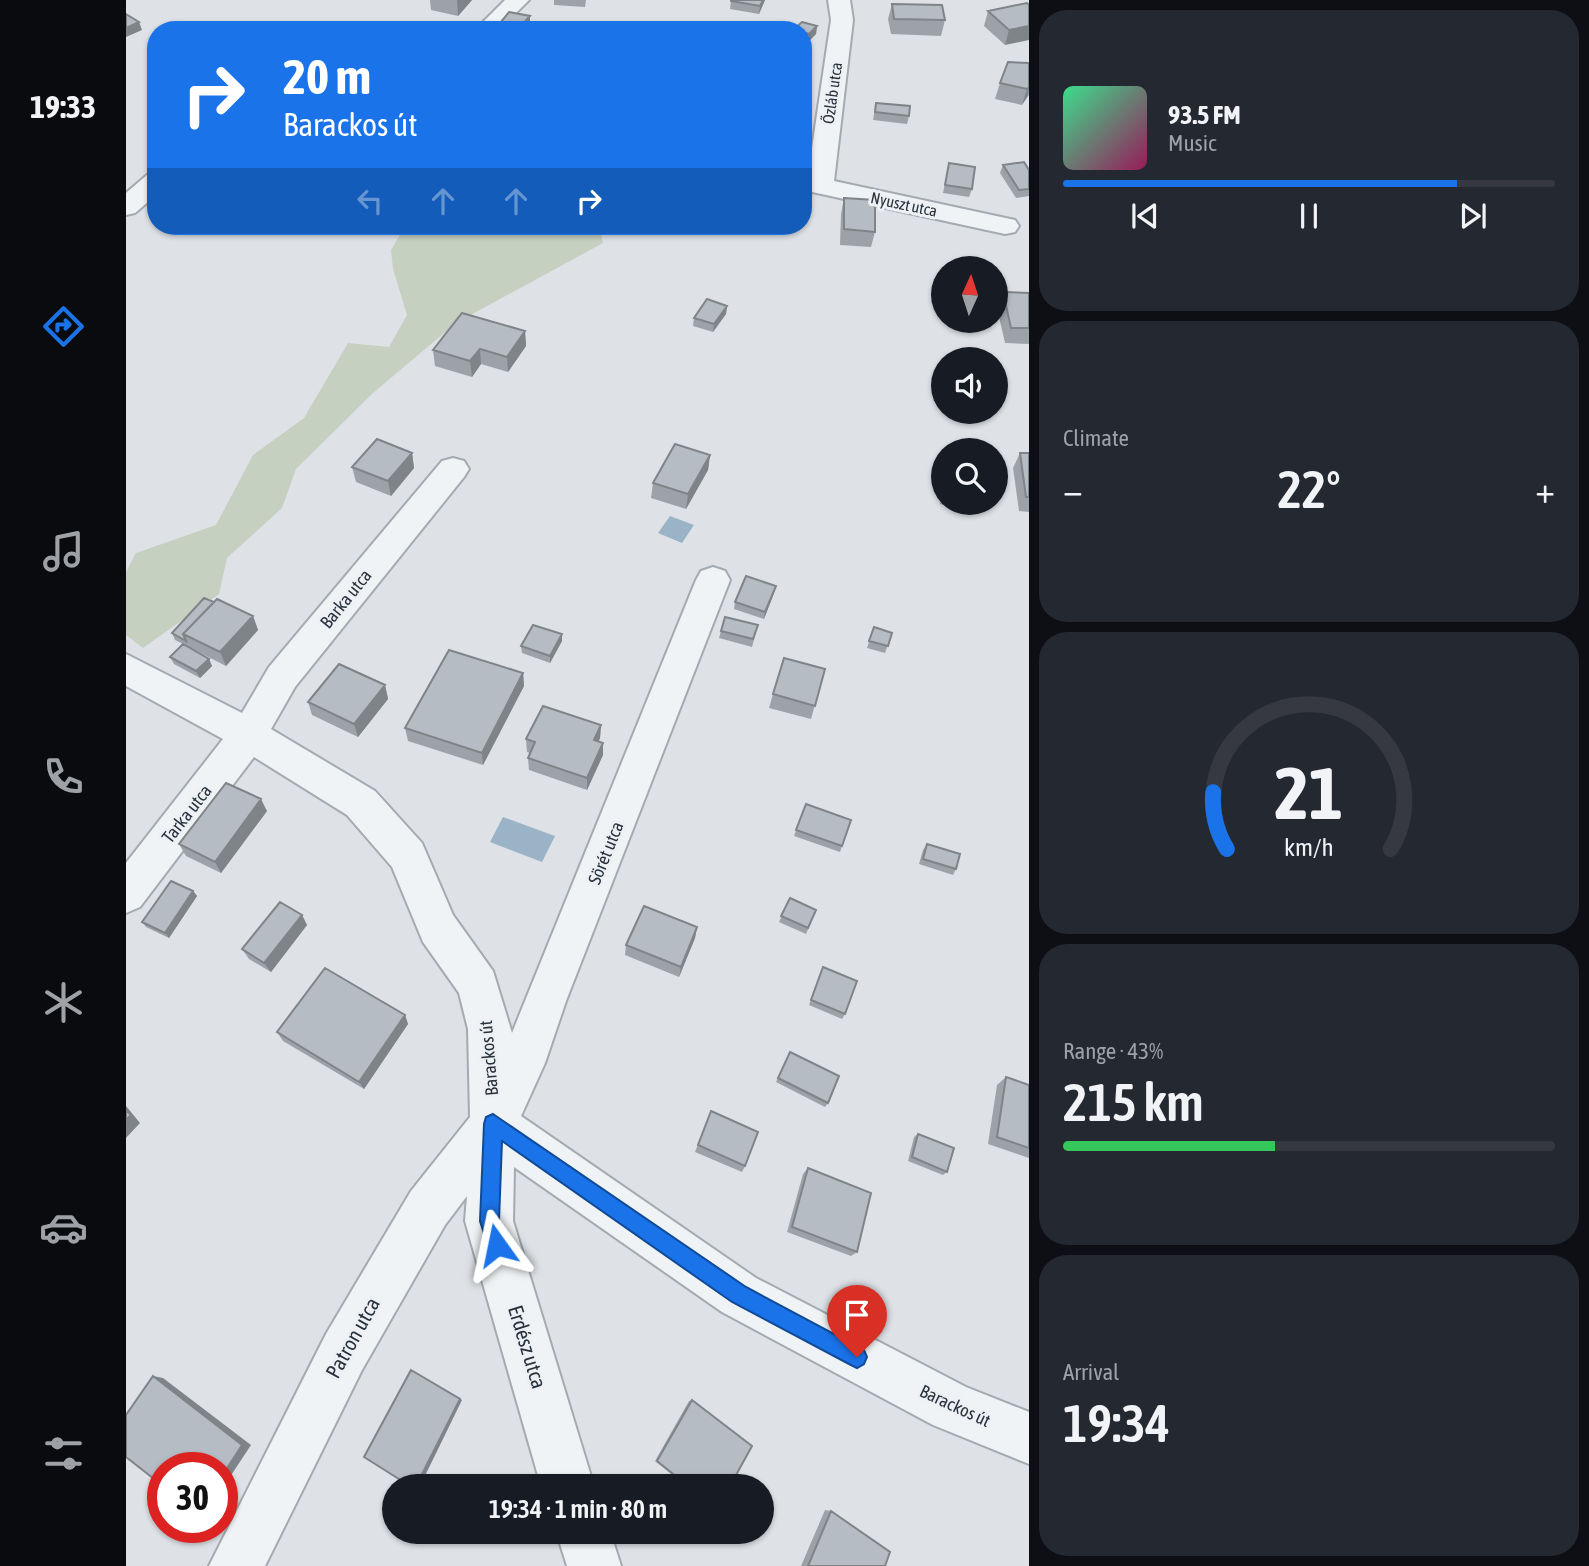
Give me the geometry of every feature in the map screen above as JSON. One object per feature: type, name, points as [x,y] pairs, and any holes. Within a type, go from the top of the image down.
[{"type":"street","points":[[495,21],[518,0]]},
{"type":"street","name":"Őzláb utca","points":[[812,184],[842,20],[839,0]]},
{"type":"street","name":"Nyuszt utca","points":[[812,184],[1005,226]]},
{"type":"street","points":[[126,207],[147,189]]},
{"type":"street","name":"Barka utca","points":[[249,735],[282,677],[453,469]]},
{"type":"street","name":"Sörét utca","points":[[493,1124],[523,1063],[545,1001],[713,580]]},
{"type":"street","name":"Barackos út","points":[[126,669],[249,735],[361,803],[408,856],[439,928],[478,985],[490,1030],[493,1124],[739,1294],[951,1407],[1029,1438]]},
{"type":"street","name":"Tarka utca","points":[[126,894],[249,735]]},
{"type":"street","name":"Erdész utca","points":[[493,1124],[489,1221],[565,1474]]},
{"type":"street","name":"Patron utca","points":[[236,1566],[344,1352],[428,1208],[493,1124]]},
{"type":"street","points":[[587,1544],[594,1566]]},
{"type":"green space","points":[[400,235],[601,235],[603,243],[456,323],[373,393],[296,469],[282,508],[227,558],[219,594],[143,648],[126,635],[126,572],[136,553],[216,525],[253,455],[304,418],[348,343],[389,347],[407,315],[393,269],[391,250]]},
{"type":"water","points":[[670,516],[694,525],[682,543],[658,533]]},
{"type":"water","points":[[503,817],[555,836],[542,862],[490,842]]},
{"type":"building","points":[[731,0],[763,0],[760,6]]},
{"type":"building","points":[[1027,3],[1029,26],[1009,30],[988,11]]},
{"type":"building","points":[[892,4],[942,5],[945,20],[894,19]]},
{"type":"building","points":[[509,12],[530,16],[525,21],[502,21]]},
{"type":"building","points":[[126,14],[139,22],[126,28]]},
{"type":"building","points":[[1008,62],[1029,63],[1027,89],[1000,83]]},
{"type":"building","points":[[876,103],[910,106],[909,116],[875,112]]},
{"type":"building","points":[[1024,162],[1029,170],[1029,189],[1019,190],[1003,165]]},
{"type":"building","points":[[949,163],[975,167],[972,189],[945,185]]},
{"type":"building","points":[[844,198],[875,200],[875,232],[844,229]]},
{"type":"building","points":[[1008,292],[1029,293],[1029,328],[1011,328]]},
{"type":"building","points":[[707,299],[727,306],[714,324],[694,318]]},
{"type":"building","points":[[462,313],[525,331],[507,357],[480,349],[470,361],[433,350]]},
{"type":"building","points":[[377,439],[412,453],[388,481],[352,467]]},
{"type":"building","points":[[675,444],[710,455],[688,494],[653,483]]},
{"type":"building","points":[[1020,453],[1029,453],[1029,497],[1026,497]]},
{"type":"building","points":[[746,576],[776,586],[765,612],[735,602]]},
{"type":"building","points":[[204,598],[214,602],[183,634],[186,641],[172,633]]},
{"type":"building","points":[[217,599],[253,616],[220,652],[183,634]]},
{"type":"building","points":[[725,617],[758,625],[753,639],[721,631]]},
{"type":"building","points":[[533,625],[562,634],[550,656],[521,646]]},
{"type":"building","points":[[874,627],[892,633],[888,646],[869,641]]},
{"type":"building","points":[[183,644],[209,659],[196,671],[170,657]]},
{"type":"building","points":[[449,650],[523,673],[482,753],[405,728]]},
{"type":"building","points":[[784,658],[825,669],[815,706],[773,694]]},
{"type":"building","points":[[339,664],[385,685],[354,724],[308,702]]},
{"type":"building","points":[[543,706],[601,725],[594,740],[603,743],[587,778],[528,758],[535,742],[526,739]]},
{"type":"building","points":[[226,783],[261,799],[215,862],[179,844]]},
{"type":"building","points":[[806,804],[851,820],[842,846],[796,830]]},
{"type":"building","points":[[927,844],[960,854],[956,869],[923,859]]},
{"type":"building","points":[[171,881],[193,891],[165,933],[142,922]]},
{"type":"building","points":[[790,898],[816,910],[808,928],[781,916]]},
{"type":"building","points":[[280,902],[302,915],[264,963],[242,949]]},
{"type":"building","points":[[644,906],[697,927],[681,967],[626,945]]},
{"type":"building","points":[[823,967],[857,981],[845,1014],[811,1000]]},
{"type":"building","points":[[325,968],[405,1015],[359,1082],[277,1032]]},
{"type":"building","points":[[790,1052],[839,1076],[828,1103],[778,1078]]},
{"type":"building","points":[[1006,1077],[1029,1085],[1029,1148],[997,1137]]},
{"type":"building","points":[[711,1111],[758,1132],[745,1166],[698,1145]]},
{"type":"building","points":[[918,1134],[954,1148],[947,1172],[912,1157]]},
{"type":"building","points":[[808,1168],[871,1193],[857,1252],[792,1227]]},
{"type":"building","points":[[411,1370],[460,1399],[422,1474],[391,1474],[364,1457]]},
{"type":"building","points":[[153,1376],[242,1445],[237,1452],[147,1452],[147,1473],[126,1457],[126,1415]]},
{"type":"building","points":[[692,1400],[752,1446],[737,1474],[673,1474],[657,1461]]},
{"type":"building","points":[[831,1511],[890,1552],[885,1566],[808,1566]]},
{"type":"route","points":[[497,1245],[489,1221],[493,1124],[739,1294],[857,1357]]}]
